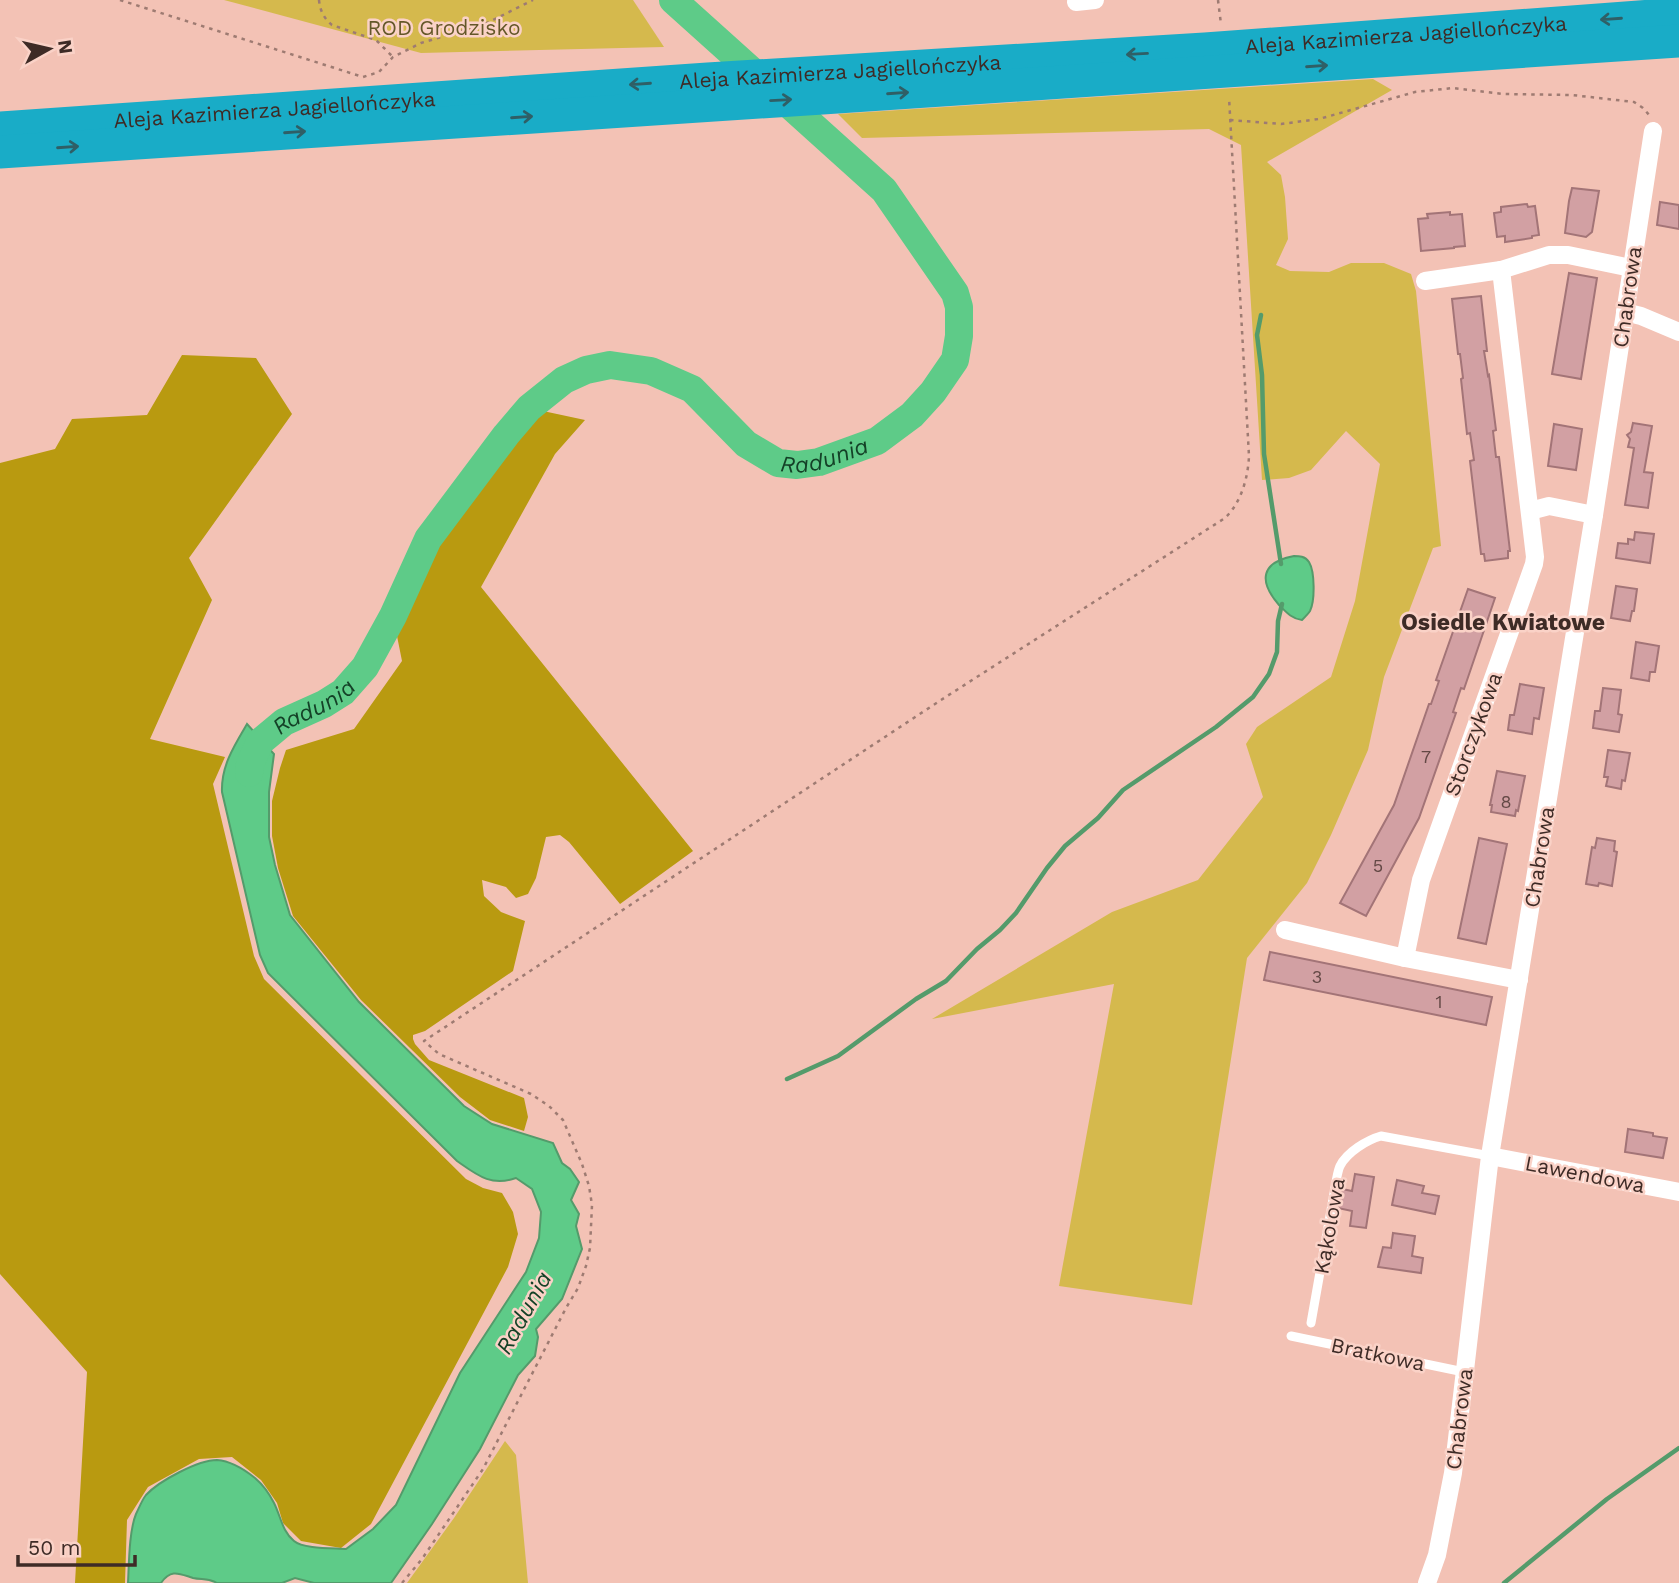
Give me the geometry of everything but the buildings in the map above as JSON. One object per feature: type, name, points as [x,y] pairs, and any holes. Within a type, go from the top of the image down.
[{"type":"highway","name":"Aleja Kazimierza Jagiellończyka","points":[[1226,60],[1679,14]]},
{"type":"highway","name":"Aleja Kazimierza Jagiellończyka","points":[[0,128],[708,79],[825,85],[1226,60],[1679,41]]},
{"type":"highway","name":"Aleja Kazimierza Jagiellończyka","points":[[0,152],[732,103],[825,85]]},
{"type":"street","points":[[1076,2],[1096,0]]},
{"type":"street","name":"Chabrowa","points":[[1427,1583],[1437,1555],[1453,1473],[1490,1156],[1653,131]]},
{"type":"street","points":[[1425,281],[1501,270],[1549,255],[1568,255],[1631,268]]},
{"type":"street","name":"Storczykowa","points":[[1405,958],[1421,880],[1535,557],[1501,270]]},
{"type":"street","points":[[1625,312],[1679,332]]},
{"type":"street","points":[[1530,510],[1549,506],[1594,514]]},
{"type":"street","points":[[1285,930],[1405,958],[1519,980]]},
{"type":"street","name":"Lawendowa","points":[[1490,1156],[1679,1192]]},
{"type":"lane","name":"Kąkolowa","points":[[1311,1324],[1340,1165],[1357,1148],[1370,1139],[1381,1136],[1490,1156]]},
{"type":"lane","name":"Bratkowa","points":[[1291,1336],[1464,1372]]},
{"type":"path","points":[[120,0],[363,77],[379,72],[393,58],[421,43],[485,24],[533,0]]},
{"type":"path","points":[[319,0],[320,9],[332,25],[376,40],[393,58]]},
{"type":"path","points":[[402,1583],[422,1559],[483,1469],[578,1288],[590,1248],[592,1205],[582,1164],[568,1131],[563,1120],[549,1106],[531,1094],[439,1054],[424,1041],[929,707],[1225,518],[1233,510],[1240,496],[1249,456],[1226,60],[1218,0]]},
{"type":"path","points":[[1230,120],[1281,124],[1319,119],[1415,92],[1453,88],[1503,94],[1572,95],[1634,102],[1650,117],[1653,131]]},
{"type":"green space","name":"ROD Grodzisko","points":[[224,0],[633,0],[664,47],[421,53]]},
{"type":"green space","points":[[1373,79],[1392,90],[1267,162],[1281,175],[1285,197],[1288,239],[1276,265],[1290,271],[1329,272],[1351,263],[1384,263],[1411,274],[1416,291],[1441,546],[1433,548],[1384,677],[1368,750],[1331,835],[1307,883],[1247,958],[1192,1305],[1059,1286],[1114,984],[932,1019],[1112,912],[1198,880],[1263,797],[1246,744],[1257,727],[1331,677],[1355,601],[1380,464],[1346,431],[1311,470],[1289,478],[1262,480],[1241,145],[1209,129],[862,138],[838,114]]},
{"type":"green space","points":[[505,1441],[516,1455],[528,1583],[407,1583],[454,1518]]},
{"type":"shaded area","points":[[182,355],[256,358],[292,414],[189,558],[212,600],[150,739],[225,757],[213,784],[254,956],[264,979],[466,1179],[483,1188],[502,1193],[513,1212],[518,1234],[508,1267],[371,1524],[341,1548],[301,1541],[283,1523],[277,1503],[261,1480],[232,1457],[199,1459],[148,1487],[127,1520],[125,1583],[75,1583],[87,1372],[0,1274],[0,463],[55,449],[72,419],[147,415]]},
{"type":"shaded area","points":[[529,408],[585,420],[555,454],[481,587],[693,851],[620,904],[569,842],[560,835],[546,837],[536,878],[528,894],[516,898],[506,887],[482,880],[484,896],[501,912],[525,921],[513,971],[425,1031],[413,1035],[413,1039],[429,1060],[524,1098],[528,1117],[524,1131],[490,1120],[460,1097],[361,1000],[293,916],[278,868],[272,836],[272,801],[286,750],[354,729],[402,661],[393,616],[428,539]]},
{"type":"water","points":[[1294,556],[1307,560],[1313,579],[1312,606],[1302,620],[1292,617],[1279,605],[1266,581],[1269,568]]},
{"type":"water","points":[[247,724],[274,754],[269,792],[269,837],[290,915],[359,1002],[464,1106],[492,1124],[553,1143],[562,1163],[579,1182],[571,1200],[579,1214],[576,1226],[582,1249],[562,1299],[536,1329],[538,1337],[535,1356],[518,1375],[480,1449],[391,1583],[314,1583],[295,1578],[282,1583],[217,1583],[176,1573],[168,1575],[161,1583],[128,1583],[132,1529],[145,1497],[169,1478],[209,1461],[227,1462],[255,1478],[272,1500],[287,1533],[298,1544],[346,1549],[373,1529],[396,1505],[460,1373],[526,1272],[539,1238],[541,1212],[532,1189],[516,1178],[499,1181],[485,1178],[457,1161],[268,973],[260,955],[222,792],[226,765]]},
{"type":"waterway","name":"Radunia","points":[[249,773],[260,742],[284,722],[343,692],[365,667],[393,616],[428,539],[529,408],[564,380],[586,370],[610,365],[651,371],[692,389],[746,444],[778,463],[797,465],[819,462],[877,441],[912,415],[933,392],[955,360],[959,336],[959,307],[955,293],[884,190],[673,0]]},
{"type":"waterway","points":[[1261,315],[1257,335],[1262,375],[1264,454],[1281,564]]},
{"type":"waterway","points":[[787,1079],[838,1056],[916,999],[946,981],[1016,913],[1065,846],[1098,818],[1123,790],[1216,727],[1253,697],[1269,674],[1277,652],[1278,621],[1282,604]]},
{"type":"waterway","points":[[1504,1583],[1607,1499],[1679,1448]]},
{"type":"district","name":"Osiedle Kwiatowe","points":[[1503,622]]}]
